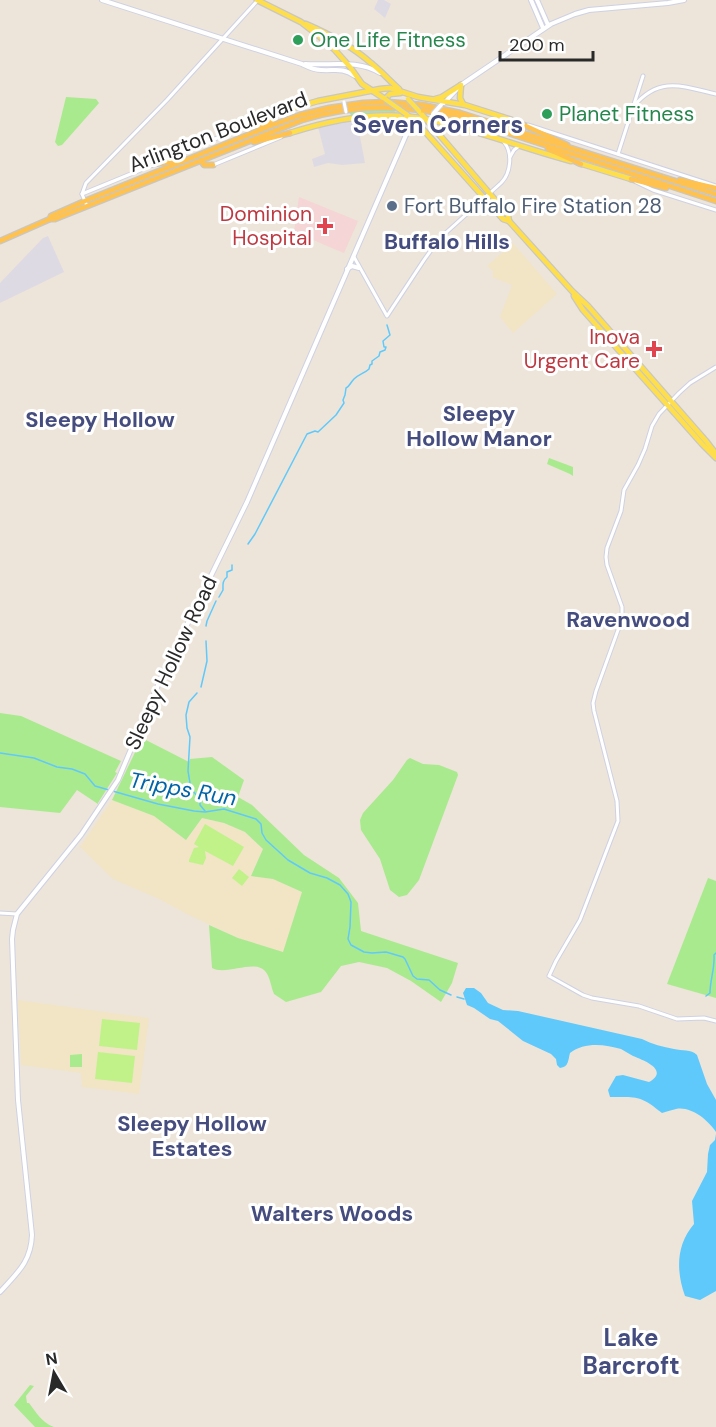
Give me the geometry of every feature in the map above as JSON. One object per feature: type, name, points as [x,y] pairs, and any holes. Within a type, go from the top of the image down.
[{"type":"highway","name":"Arlington Boulevard","points":[[2,239],[55,219],[249,134],[289,119],[329,108],[363,103],[423,105],[460,113],[716,194]]},
{"type":"highway","name":"Arlington Boulevard","points":[[86,204],[314,116],[349,109],[379,107],[444,113],[716,201]]},
{"type":"highway","points":[[230,142],[273,120],[276,115]]},
{"type":"highway","points":[[515,121],[556,140],[615,162]]},
{"type":"highway","points":[[234,147],[290,133]]},
{"type":"highway","points":[[213,165],[206,165],[201,161],[204,155],[237,142],[249,134]]},
{"type":"highway","points":[[535,142],[581,164]]},
{"type":"highway","points":[[153,164],[190,158]]},
{"type":"highway","points":[[647,173],[716,187]]},
{"type":"highway","points":[[631,179],[694,194]]},
{"type":"main road","points":[[102,0],[314,69],[342,69],[358,78]]},
{"type":"main road","points":[[257,0],[337,39],[374,65],[419,111],[487,196]]},
{"type":"main road","points":[[531,0],[543,28]]},
{"type":"main road","points":[[537,0],[548,25]]},
{"type":"main road","points":[[432,99],[442,97],[461,85],[548,25],[575,14],[589,10],[684,0]]},
{"type":"main road","points":[[301,22],[339,55],[362,84],[408,115],[420,126],[508,215],[509,221],[672,400],[716,456]]},
{"type":"main road","points":[[319,36],[330,41],[337,39]]},
{"type":"main road","points":[[337,39],[339,55]]},
{"type":"main road","points":[[302,64],[347,64],[364,66],[381,73]]},
{"type":"main road","points":[[425,119],[433,114],[461,85]]},
{"type":"main road","points":[[461,85],[460,98],[465,105]]},
{"type":"main road","points":[[276,115],[314,102],[343,99],[390,88],[443,103],[465,105],[515,121]]},
{"type":"main road","points":[[385,99],[390,94],[402,93]]},
{"type":"main road","points":[[290,133],[347,119],[408,115],[445,123],[631,179]]},
{"type":"main road","name":"Sleepy Hollow Road","points":[[0,1292],[27,1259],[32,1245],[17,1089],[12,939],[17,914],[81,835],[116,783],[161,678],[247,502],[406,135],[408,115]]},
{"type":"main road","points":[[441,138],[439,129],[445,123]]},
{"type":"main road","points":[[406,135],[414,127],[420,126]]},
{"type":"main road","points":[[347,270],[352,266],[359,268]]},
{"type":"main road","points":[[572,291],[583,310],[667,405],[716,456]]},
{"type":"street","points":[[86,204],[82,194],[86,183],[167,100],[257,0]]},
{"type":"street","points":[[618,154],[643,76]]},
{"type":"street","points":[[634,106],[649,92],[666,86],[716,94]]},
{"type":"street","points":[[343,99],[347,119]]},
{"type":"street","points":[[82,194],[276,115]]},
{"type":"street","points":[[515,121],[716,187]]},
{"type":"street","points":[[213,165],[290,133]]},
{"type":"street","points":[[353,256],[387,316],[434,245],[507,176],[509,159],[507,145],[503,140]]},
{"type":"street","points":[[509,159],[520,145]]},
{"type":"street","points":[[93,175],[91,185],[98,187]]},
{"type":"street","points":[[631,179],[644,186],[716,210]]},
{"type":"street","points":[[716,367],[690,383],[667,405],[652,426],[645,449],[624,490],[621,511],[606,552],[622,607],[622,619],[593,703],[617,801],[618,821],[580,920],[549,976],[591,998],[639,1006],[677,1019],[704,1018],[716,1021]]},
{"type":"street","points":[[0,913],[17,914]]},
{"type":"shaded area","points":[[378,0],[391,4],[385,18],[374,9]]},
{"type":"shaded area","points":[[357,121],[365,163],[342,165],[328,163],[314,167],[312,159],[325,154],[318,127]]},
{"type":"shaded area","name":"Dominion Hospital","points":[[299,197],[358,221],[344,253],[294,232]]},
{"type":"shaded area","points":[[48,236],[64,272],[0,303],[0,283],[43,238]]},
{"type":"shaded area","points":[[513,243],[557,294],[513,333],[500,317],[512,285],[492,277],[493,271],[487,266]]},
{"type":"shaded area","points":[[112,800],[154,816],[186,840],[202,818],[224,823],[245,832],[263,849],[251,875],[273,879],[302,892],[283,953],[238,938],[113,879],[80,847]]},
{"type":"shaded area","points":[[18,1000],[149,1018],[139,1094],[82,1087],[81,1073],[21,1065]]},
{"type":"green space","points":[[66,97],[96,99],[99,103],[62,145],[58,146],[55,142]]},
{"type":"green space","points":[[392,110],[398,113],[351,115],[348,111]]},
{"type":"green space","points":[[549,458],[573,467],[573,476],[547,464]]},
{"type":"green space","points":[[0,713],[21,716],[121,761],[115,772],[117,773],[98,804],[77,790],[60,813],[0,807]]},
{"type":"green space","points":[[142,738],[189,762],[190,759],[212,757],[244,780],[238,797],[252,805],[304,855],[339,878],[358,903],[361,931],[458,963],[452,983],[441,1002],[387,968],[359,962],[341,966],[321,992],[286,1002],[274,994],[268,976],[260,968],[218,970],[212,968],[209,925],[238,938],[283,952],[302,892],[273,879],[251,876],[263,849],[245,832],[224,823],[202,818],[186,840],[154,816],[112,800]]},
{"type":"green space","points":[[410,758],[423,764],[439,765],[457,772],[458,775],[419,880],[407,895],[399,897],[390,890],[380,859],[361,830],[360,820],[363,813]]},
{"type":"green space","points":[[205,824],[244,847],[233,866],[205,851],[206,858],[203,865],[189,862],[194,848],[199,847],[194,844]]},
{"type":"green space","points":[[239,869],[249,877],[242,886],[232,878]]},
{"type":"green space","points":[[708,878],[716,881],[716,998],[667,984]]},
{"type":"green space","points":[[102,1019],[140,1023],[137,1050],[99,1046]]},
{"type":"green space","points":[[98,1052],[135,1056],[132,1083],[95,1079]]},
{"type":"green space","points":[[82,1054],[82,1067],[70,1067],[70,1055]]},
{"type":"green space","points":[[30,1385],[34,1386],[26,1396],[27,1403],[43,1420],[54,1427],[35,1427],[14,1405]]},
{"type":"water","points":[[466,988],[474,988],[488,1003],[503,1010],[518,1011],[695,1053],[716,1100],[716,1132],[704,1119],[687,1110],[676,1109],[662,1113],[638,1098],[610,1097],[608,1090],[616,1076],[623,1075],[649,1082],[655,1078],[656,1070],[648,1063],[621,1049],[594,1045],[581,1047],[570,1053],[567,1065],[560,1068],[551,1054],[523,1041],[498,1021],[490,1019],[467,1005],[463,993]]},
{"type":"water","name":"Lake Barcroft","points":[[716,1134],[716,1291],[700,1300],[685,1296],[680,1277],[679,1258],[684,1241],[694,1224],[692,1201],[707,1172],[710,1145],[715,1140]]},
{"type":"waterway","points":[[248,544],[307,434],[318,432],[336,415],[344,403],[346,388],[356,377],[369,369],[372,361],[385,350],[383,341],[390,335],[387,325]]},
{"type":"waterway","points":[[219,597],[227,572],[232,570],[232,565]]},
{"type":"waterway","points":[[206,626],[216,601]]},
{"type":"waterway","points":[[201,687],[207,661],[206,641]]},
{"type":"waterway","points":[[197,693],[189,702],[186,715],[190,737],[188,771],[191,789],[200,799],[200,805],[205,811]]},
{"type":"waterway","name":"Tripps Run","points":[[0,753],[34,758],[57,767],[72,769],[85,774],[95,786],[158,804],[205,812],[224,809],[256,819],[261,824],[266,840],[288,860],[310,873],[340,885],[348,894],[351,902],[348,939],[351,945],[364,952],[386,952],[403,957],[413,976],[417,979],[429,980],[440,990],[451,995]]},
{"type":"waterway","points":[[706,996],[710,993],[716,953]]},
{"type":"waterway","points":[[457,997],[464,999]]},
{"type":"place","name":"One Life Fitness","points":[[298,40]]},
{"type":"place","name":"Planet Fitness","points":[[547,114]]},
{"type":"place","name":"Fort Buffalo Fire Station 28","points":[[392,206]]},
{"type":"place","name":"Dominion Hospital","points":[[325,226]]},
{"type":"place","name":"Inova Urgent Care","points":[[654,349]]},
{"type":"district","name":"Seven Corners","points":[[438,124]]},
{"type":"district","name":"Buffalo Hills","points":[[447,241]]},
{"type":"district","name":"Sleepy Hollow","points":[[100,419]]},
{"type":"district","name":"Sleepy Hollow Manor","points":[[479,426]]},
{"type":"district","name":"Ravenwood","points":[[628,619]]},
{"type":"district","name":"Sleepy Hollow Estates","points":[[192,1136]]},
{"type":"district","name":"Walters Woods","points":[[332,1213]]},
{"type":"district","name":"Lake Barcroft","points":[[631,1351]]}]
